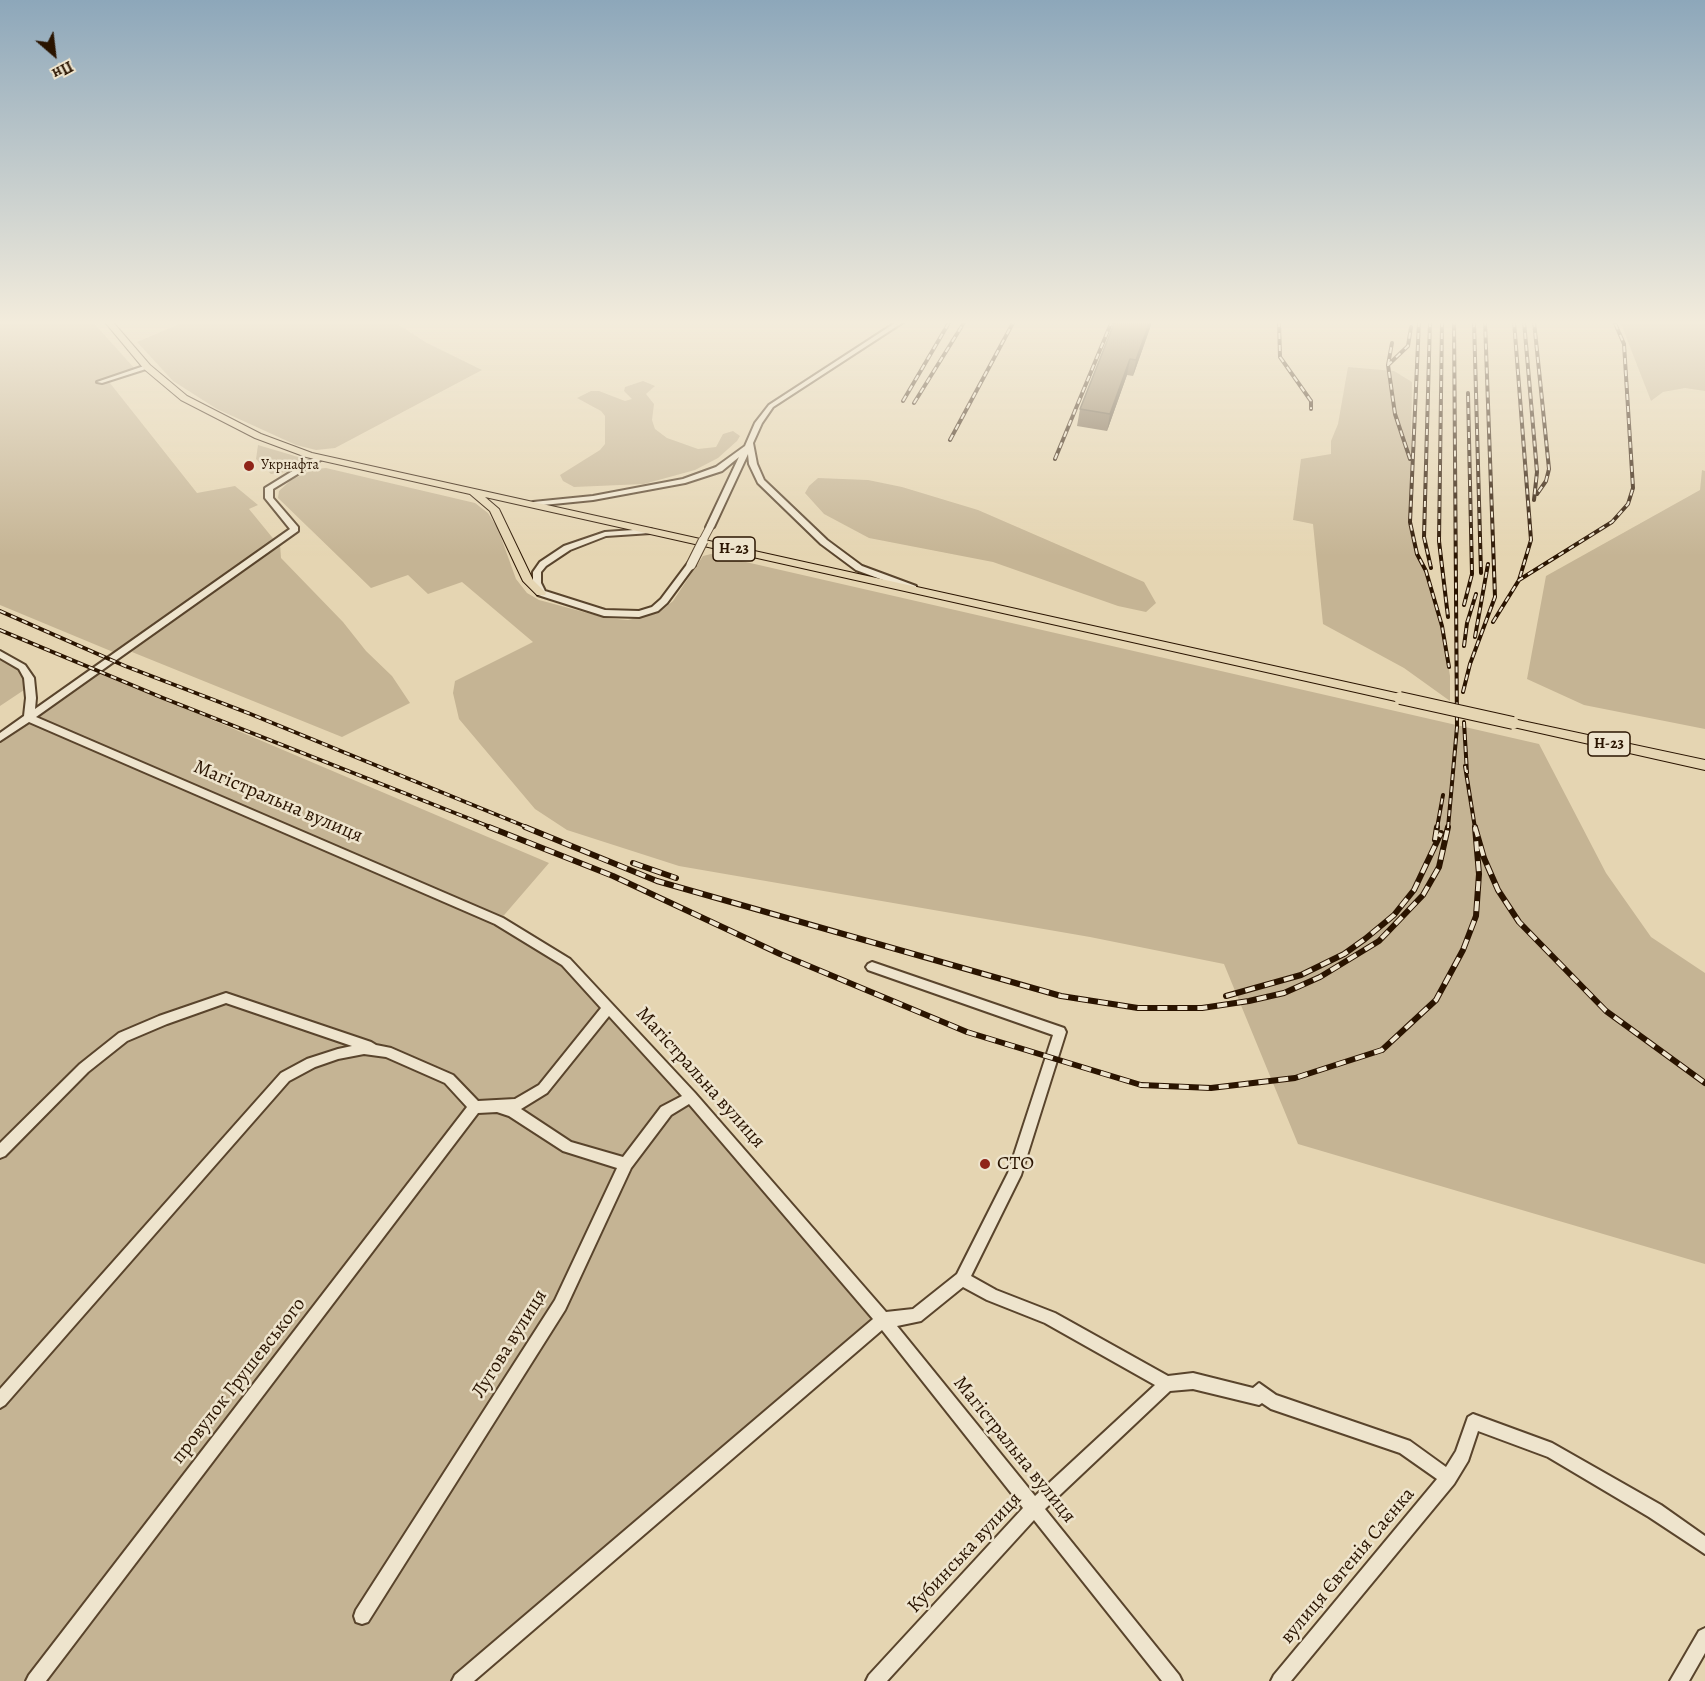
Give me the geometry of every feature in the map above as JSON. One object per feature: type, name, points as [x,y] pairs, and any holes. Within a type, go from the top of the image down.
[{"type":"main road","name":"Н-23","points":[[189,399],[214,415],[275,443],[320,458],[1705,765]]},
{"type":"main road","points":[[471,491],[494,509],[528,581],[541,592]]},
{"type":"street","points":[[651,531],[605,534],[567,548],[543,564],[537,572],[537,583],[541,592],[604,613],[618,615],[643,613],[664,601],[691,566],[752,444],[759,423],[771,406],[781,399]]},
{"type":"street","points":[[533,504],[593,498],[685,481],[719,469],[752,444]]},
{"type":"street","points":[[752,444],[753,464],[761,481],[824,542],[871,573],[926,592]]},
{"type":"street","points":[[0,738],[295,529],[269,498],[269,488],[320,458]]},
{"type":"street","points":[[0,654],[22,668],[29,678],[31,698],[29,718]]},
{"type":"street","name":"Магістральна вулиця","points":[[29,718],[499,921],[566,962],[691,1097],[883,1320],[1173,1681]]},
{"type":"street","points":[[461,1681],[883,1320],[916,1316],[962,1279],[1014,1175],[1060,1032],[872,967]]},
{"type":"street","points":[[0,1152],[84,1068],[123,1037],[226,998],[387,1052],[449,1079],[475,1107],[517,1105],[543,1089],[608,1008]]},
{"type":"street","points":[[0,1400],[285,1077],[310,1063],[338,1054],[364,1049],[387,1052]]},
{"type":"street","name":"Лугова вулиця","points":[[362,1616],[560,1305],[626,1164],[666,1112],[691,1097]]},
{"type":"street","points":[[498,1106],[512,1111],[568,1147],[626,1164]]},
{"type":"street","name":"провулок Грушевського","points":[[35,1681],[475,1107]]},
{"type":"street","points":[[962,1279],[992,1295],[1050,1318],[1167,1384],[1193,1381],[1259,1397],[1259,1391],[1271,1401],[1404,1447],[1448,1478]]},
{"type":"street","name":"Кубинська вулиця","points":[[875,1681],[1034,1508],[1167,1384]]},
{"type":"street","name":"вулиця Євгенія Саєнка","points":[[1280,1681],[1448,1478],[1462,1455],[1473,1422],[1552,1451],[1655,1511],[1705,1546]]},
{"type":"street","points":[[1679,1681],[1705,1637]]},
{"type":"shaded area","points":[[0,399],[123,399],[197,493],[235,486],[258,505],[249,509],[276,542],[118,654],[0,605]]},
{"type":"shaded area","points":[[202,399],[427,399],[335,448],[316,450],[296,445],[217,409]]},
{"type":"shaded area","points":[[580,399],[650,399],[654,404],[652,420],[655,429],[667,438],[698,449],[716,447],[723,434],[733,431],[740,436],[718,458],[695,470],[644,484],[574,487],[563,481],[560,475],[600,450],[605,444],[605,416],[601,411]]},
{"type":"shaded area","points":[[1342,399],[1412,399],[1410,522],[1417,554],[1426,571],[1442,626],[1450,676],[1450,701],[1404,668],[1323,624],[1313,524],[1293,520],[1301,459],[1331,454],[1331,441],[1338,424]]},
{"type":"shaded area","points":[[258,445],[305,459],[307,462],[292,471],[271,474],[256,459]]},
{"type":"shaded area","points":[[326,468],[475,503],[488,513],[498,529],[516,579],[527,593],[539,600],[606,618],[628,620],[658,613],[673,601],[703,556],[711,554],[1539,744],[1606,873],[1651,937],[1705,973],[1705,1264],[1298,1144],[1224,964],[1090,937],[679,866],[567,830],[535,809],[459,719],[453,693],[455,681],[533,642],[462,582],[428,594],[408,575],[371,588],[278,498],[279,491],[291,480],[314,469]]},
{"type":"shaded area","points":[[1702,470],[1705,471],[1705,729],[1584,705],[1527,679],[1546,576],[1700,490]]},
{"type":"shaded area","points":[[818,478],[868,480],[902,487],[978,510],[1144,582],[1156,603],[1146,612],[1118,606],[993,562],[869,538],[824,514],[805,493]]},
{"type":"shaded area","points":[[280,544],[281,558],[343,622],[366,651],[392,676],[410,703],[342,737],[132,652],[141,639]]},
{"type":"shaded area","points":[[0,656],[9,658],[28,680],[24,690],[0,706]]},
{"type":"shaded area","points":[[95,670],[549,863],[499,921],[566,962],[883,1320],[461,1681],[0,1681],[0,738]]},
{"type":"building","points":[[1084,399],[1115,399],[1110,414],[1080,409]]},
{"type":"railway","points":[[914,403],[916,399]]},
{"type":"railway","points":[[950,440],[972,399]]},
{"type":"railway","points":[[1055,459],[1080,399]]},
{"type":"railway","points":[[1310,399],[1311,409]]},
{"type":"railway","points":[[1393,399],[1395,414],[1410,459]]},
{"type":"railway","points":[[1415,399],[1410,522],[1417,554],[1426,571],[1442,626],[1449,667]]},
{"type":"railway","points":[[1428,399],[1424,537],[1431,568]]},
{"type":"railway","points":[[1441,399],[1439,541],[1448,617]]},
{"type":"railway","points":[[1448,828],[1457,727],[1455,399]]},
{"type":"railway","points":[[1464,605],[1472,574],[1468,399]]},
{"type":"railway","points":[[1476,399],[1481,573]]},
{"type":"railway","points":[[1463,692],[1470,664],[1495,597],[1488,399]]},
{"type":"railway","points":[[1519,580],[1531,540],[1520,399]]},
{"type":"railway","points":[[1531,399],[1537,472],[1534,500]]},
{"type":"railway","points":[[1537,494],[1546,481],[1549,469],[1542,399]]},
{"type":"railway","points":[[1519,580],[1612,522],[1628,504],[1633,488],[1627,399]]},
{"type":"railway","points":[[1475,637],[1488,564]]},
{"type":"railway","points":[[1493,622],[1519,580]]},
{"type":"railway","points":[[1464,646],[1467,623],[1476,594]]},
{"type":"railway","points":[[0,611],[125,666],[248,713],[529,828]]},
{"type":"railway","points":[[0,630],[163,698],[493,828]]},
{"type":"railway","points":[[1464,722],[1467,773]]},
{"type":"railway","points":[[1465,766],[1475,828]]},
{"type":"railway","points":[[1437,828],[1443,795]]},
{"type":"railway","points":[[489,827],[613,876],[780,954],[967,1032],[1141,1085],[1211,1088],[1295,1078],[1382,1050],[1436,1000],[1463,950],[1476,916],[1479,874],[1475,827],[1484,858],[1498,890],[1519,922],[1606,1011],[1705,1083]]},
{"type":"railway","points":[[525,827],[657,881],[1061,996],[1138,1008],[1202,1008],[1249,1001],[1284,993],[1320,977],[1379,941],[1423,895],[1439,867],[1448,827]]},
{"type":"railway","points":[[1435,840],[1437,827]]},
{"type":"railway","points":[[1226,996],[1301,975],[1344,954],[1365,939],[1394,915],[1414,890],[1441,833]]},
{"type":"railway","points":[[633,863],[676,878]]},
{"type":"place","name":"Укрнафта","points":[[249,466]]},
{"type":"place","name":"СТО","points":[[985,1164]]}]
